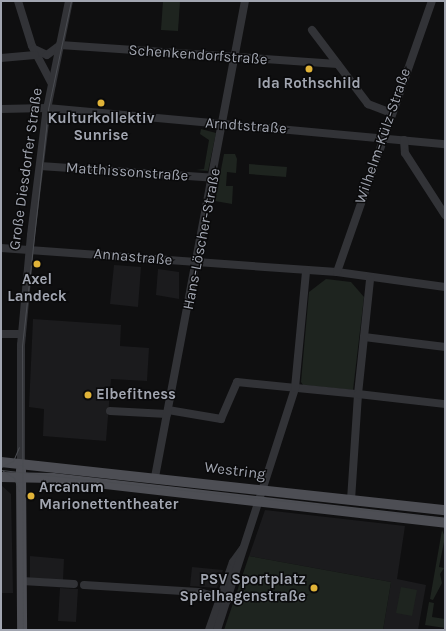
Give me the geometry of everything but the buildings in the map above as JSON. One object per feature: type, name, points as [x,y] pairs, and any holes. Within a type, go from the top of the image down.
[{"type":"main road","name":"Westring","points":[[1,462],[21,462],[445,510]]},
{"type":"main road","name":"Große Diesdorfer Straße","points":[[21,462],[22,630]]},
{"type":"main road","name":"Westring","points":[[1,477],[21,477],[445,523]]},
{"type":"street","points":[[18,1],[32,46],[52,84]]},
{"type":"street","name":"Große Diesdorfer Straße","points":[[21,462],[22,334],[30,248],[47,108],[69,1]]},
{"type":"street","name":"Hans-Löscher-Straße","points":[[155,477],[196,262],[214,178],[245,1]]},
{"type":"street","name":"Wilhelm-Külz-Straße","points":[[337,272],[382,137],[432,1]]},
{"type":"street","points":[[312,30],[370,106],[391,113]]},
{"type":"street","points":[[32,46],[47,55],[60,45]]},
{"type":"street","name":"Schenkendorfstraße","points":[[60,45],[337,64]]},
{"type":"street","points":[[1,58],[36,55]]},
{"type":"street","name":"Arndtstraße","points":[[1,109],[47,108],[224,125],[382,137],[445,144]]},
{"type":"street","points":[[404,140],[405,153],[445,215]]},
{"type":"street","name":"Matthissonstraße","points":[[40,166],[214,178]]},
{"type":"street","name":"Annastraße","points":[[1,248],[30,248],[306,272],[337,272],[370,279],[445,288]]},
{"type":"street","points":[[209,630],[224,599],[243,548],[295,388],[306,272]]},
{"type":"street","points":[[351,500],[358,394],[370,279]]},
{"type":"street","points":[[1,334],[22,334]]},
{"type":"street","points":[[364,337],[445,347]]},
{"type":"street","points":[[110,411],[167,412],[220,420],[236,382],[445,404]]},
{"type":"street","points":[[22,581],[74,584]]},
{"type":"street","points":[[84,586],[199,592],[224,599]]},
{"type":"street","points":[[217,630],[224,599]]},
{"type":"shaded area","points":[[163,1],[180,1],[178,31],[161,30]]},
{"type":"shaded area","points":[[201,129],[216,133],[208,171],[196,170],[204,169],[209,140],[200,134]]},
{"type":"shaded area","points":[[224,154],[235,154],[237,159],[236,173],[227,172],[226,186],[233,186],[232,204],[215,201]]},
{"type":"shaded area","points":[[249,164],[287,167],[286,177],[249,174]]},
{"type":"shaded area","points":[[114,265],[141,267],[138,307],[110,304]]},
{"type":"shaded area","points":[[158,269],[179,272],[179,299],[156,295]]},
{"type":"shaded area","points":[[326,279],[351,282],[364,297],[353,390],[303,385],[301,382],[309,292]]},
{"type":"shaded area","points":[[33,319],[121,325],[120,346],[149,348],[147,381],[111,379],[106,441],[43,436],[44,409],[29,407]]},
{"type":"shaded area","points":[[1,485],[11,494],[13,593],[1,593]]},
{"type":"shaded area","points":[[265,510],[405,526],[397,579],[426,585],[418,630],[383,630],[391,582],[249,556]]},
{"type":"shaded area","points":[[442,530],[445,537],[439,567],[444,568],[440,574],[442,583],[433,600],[430,599]]},
{"type":"shaded area","points":[[30,556],[64,559],[63,580],[30,578]]},
{"type":"shaded area","name":"PSV Sportplatz Spielhagenstraße","points":[[249,556],[391,582],[383,630],[224,630]]},
{"type":"shaded area","points":[[192,567],[223,570],[217,588],[190,586]]},
{"type":"shaded area","points":[[401,587],[417,590],[412,616],[396,613]]},
{"type":"shaded area","points":[[60,588],[78,589],[76,622],[58,621]]},
{"type":"shaded area","points":[[429,602],[434,603],[432,617],[445,619],[445,628],[425,625]]},
{"type":"tram line","points":[[23,630],[22,346],[48,109],[71,1]]},
{"type":"tram line","points":[[1,467],[13,461],[19,447]]},
{"type":"tram line","points":[[1,470],[445,518]]},
{"type":"tram line","points":[[3,471],[14,478],[19,491]]},
{"type":"place","name":"Ida Rothschild","points":[[309,69]]},
{"type":"place","name":"Kulturkollektiv Sunrise","points":[[101,103]]},
{"type":"place","name":"Axel Landeck","points":[[37,264]]},
{"type":"place","name":"Elbefitness","points":[[88,395]]},
{"type":"place","name":"Arcanum Marionettentheater","points":[[31,496]]},
{"type":"place","name":"PSV Sportplatz Spielhagenstraße","points":[[314,588]]}]
